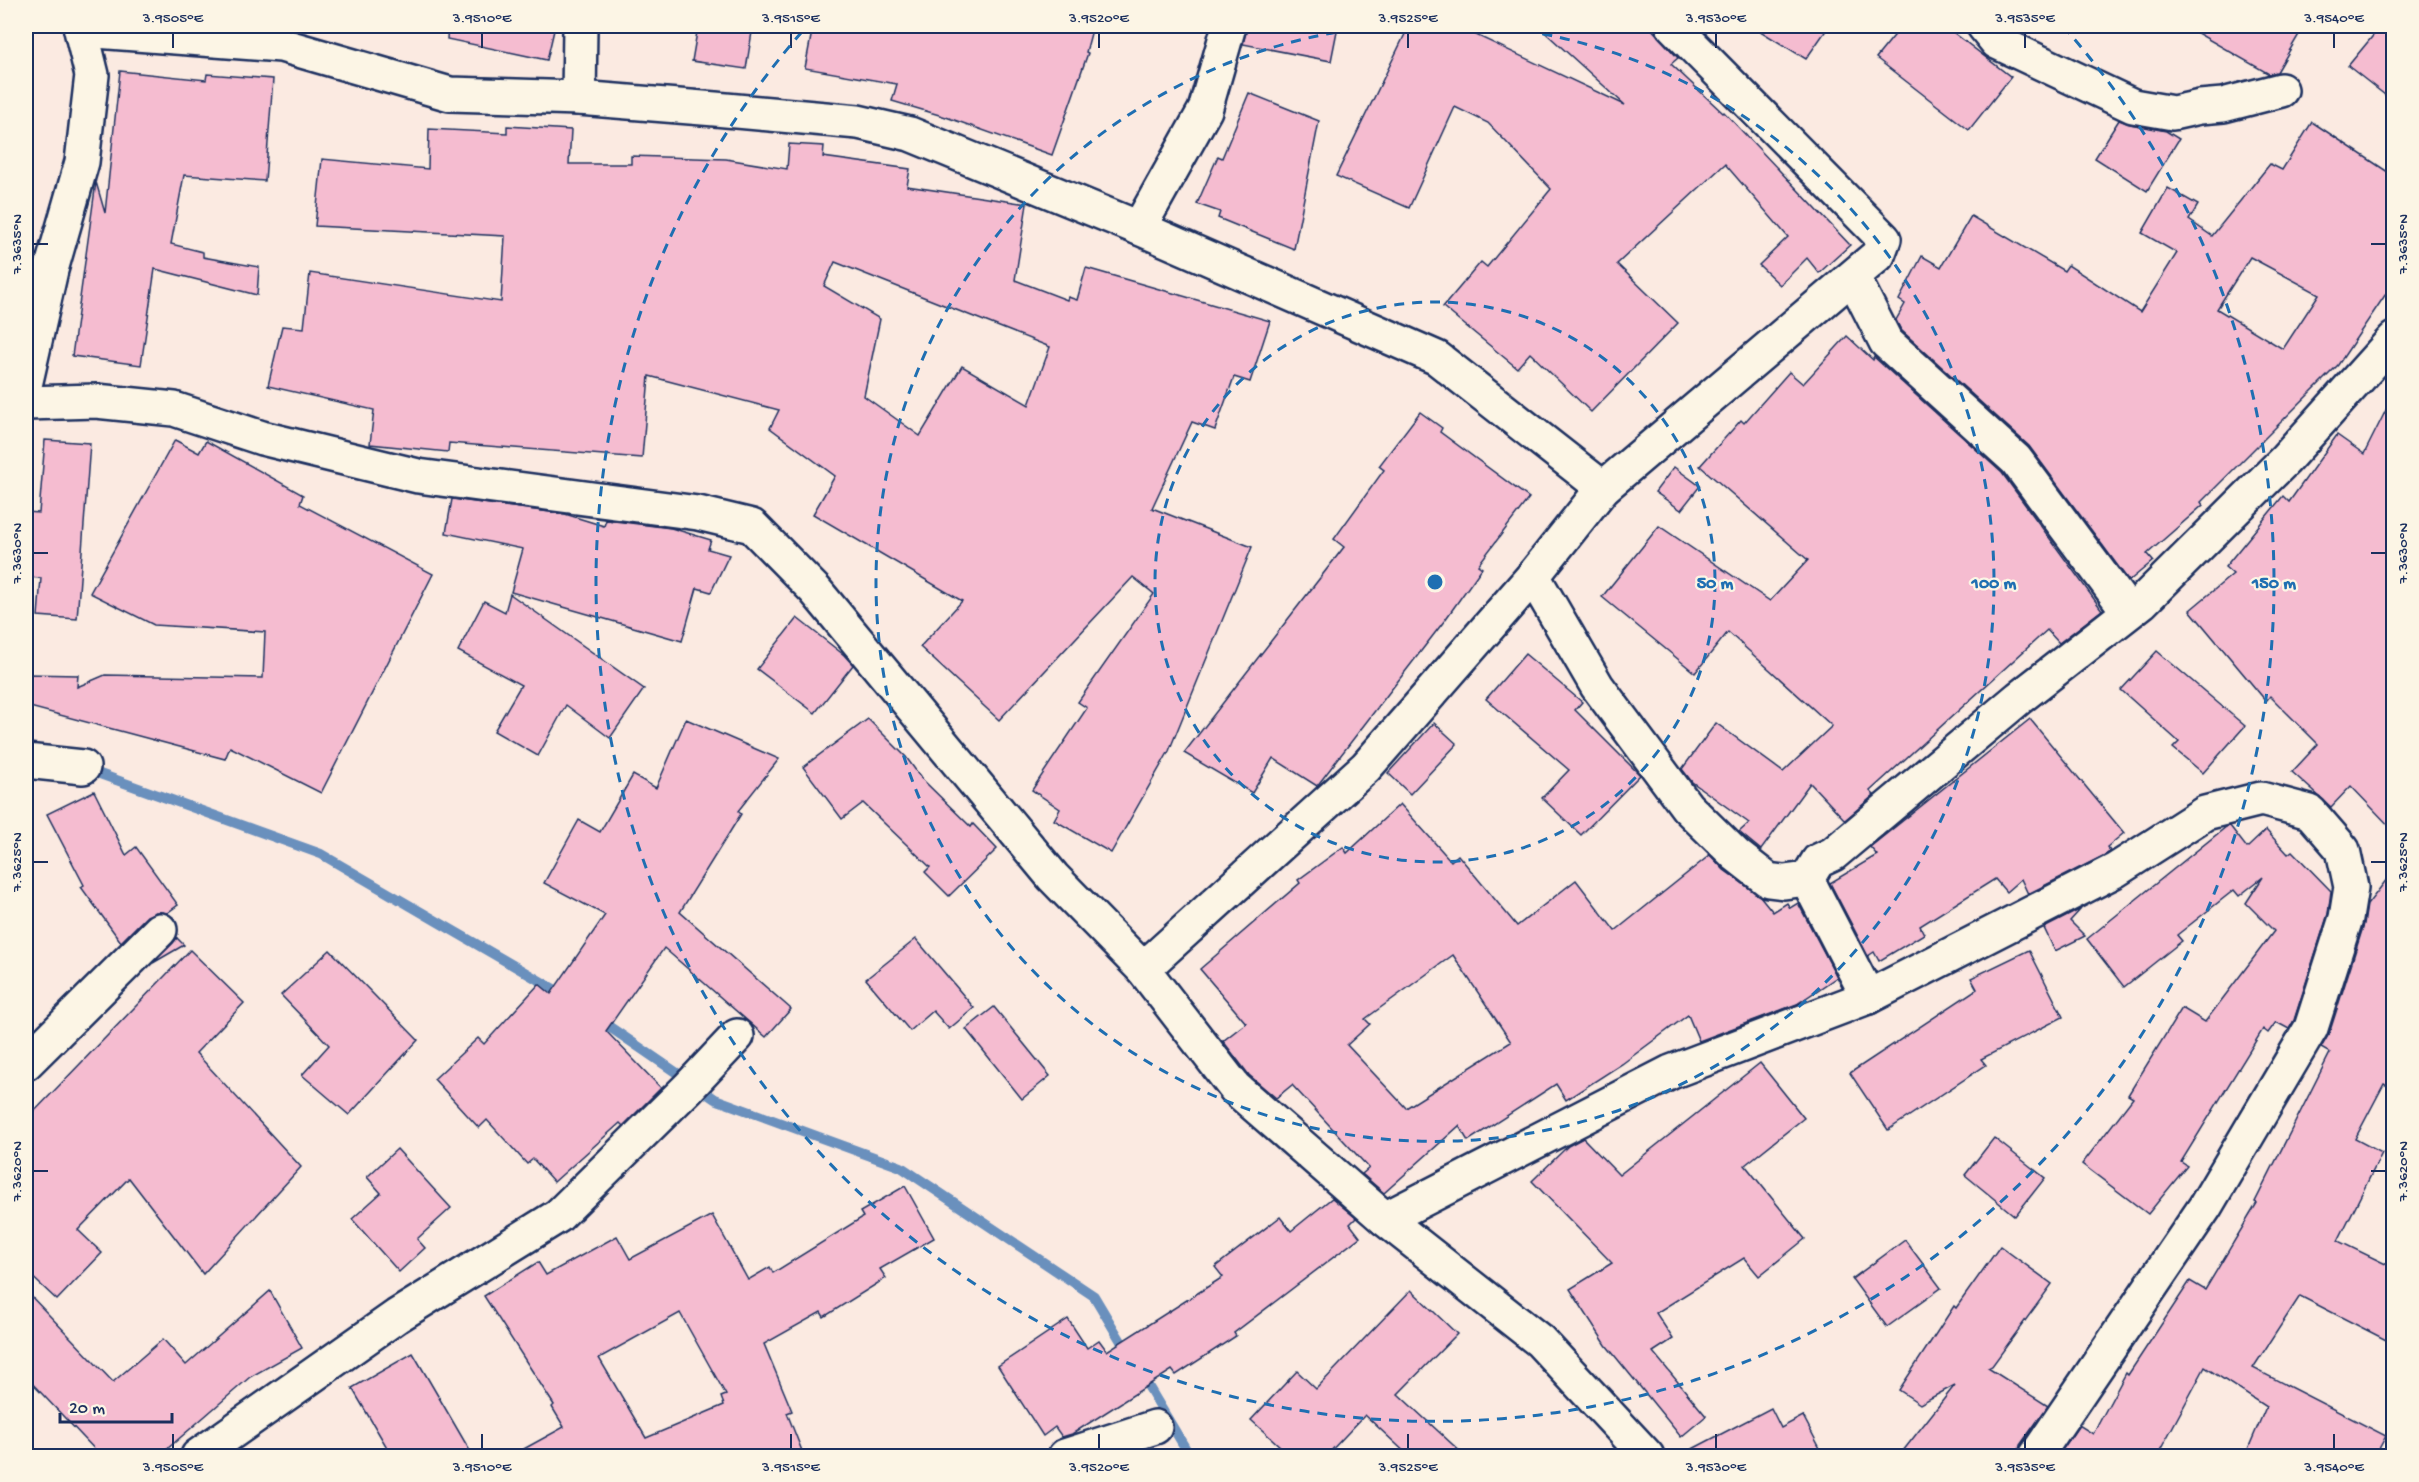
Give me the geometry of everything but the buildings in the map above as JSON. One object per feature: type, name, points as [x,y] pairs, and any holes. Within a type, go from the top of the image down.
[{"type":"street","points":[[579,98],[580,26]]},
{"type":"street","points":[[1139,228],[1205,110],[1229,26]]},
{"type":"street","points":[[1143,969],[1366,767],[1533,576],[1604,488],[1878,255],[1884,239],[1673,26]]},
{"type":"street","points":[[1984,26],[1997,42],[2133,106],[2173,113],[2223,105],[2281,90]]},
{"type":"street","points":[[26,381],[51,270],[82,162],[92,75],[82,28],[281,45],[450,94],[579,98],[858,122],[910,134],[1139,228],[1437,358],[1604,488]]},
{"type":"street","points":[[1853,277],[1886,342],[2016,460],[2128,611]]},
{"type":"street","points":[[1533,576],[1597,686],[1687,807],[1736,855],[1768,880],[1784,882],[1806,879],[1818,861],[1833,854],[2019,698],[2142,602],[2285,460],[2394,339]]},
{"type":"street","points":[[26,403],[96,401],[174,409],[262,438],[418,476],[698,513],[752,526],[815,590],[1053,877],[1143,969],[1235,1088],[1385,1219],[1540,1341],[1647,1456]]},
{"type":"street","points":[[26,761],[83,767]]},
{"type":"street","points":[[1385,1219],[1671,1072],[1868,997],[2116,870],[2205,813],[2261,799],[2310,812],[2343,850],[2351,887],[2346,918],[2311,1028],[2205,1207],[2036,1456]]},
{"type":"street","points":[[1806,879],[1868,997]]},
{"type":"street","points":[[26,1063],[160,930]]},
{"type":"street","points":[[198,1456],[397,1316],[558,1216],[688,1088],[737,1036]]},
{"type":"street","points":[[1065,1456],[1155,1427]]},
{"type":"waterway","points":[[86,769],[321,854],[566,996]]},
{"type":"waterway","points":[[598,1019],[715,1099],[901,1167],[1094,1296],[1128,1353]]},
{"type":"waterway","points":[[1141,1374],[1190,1456]]}]
